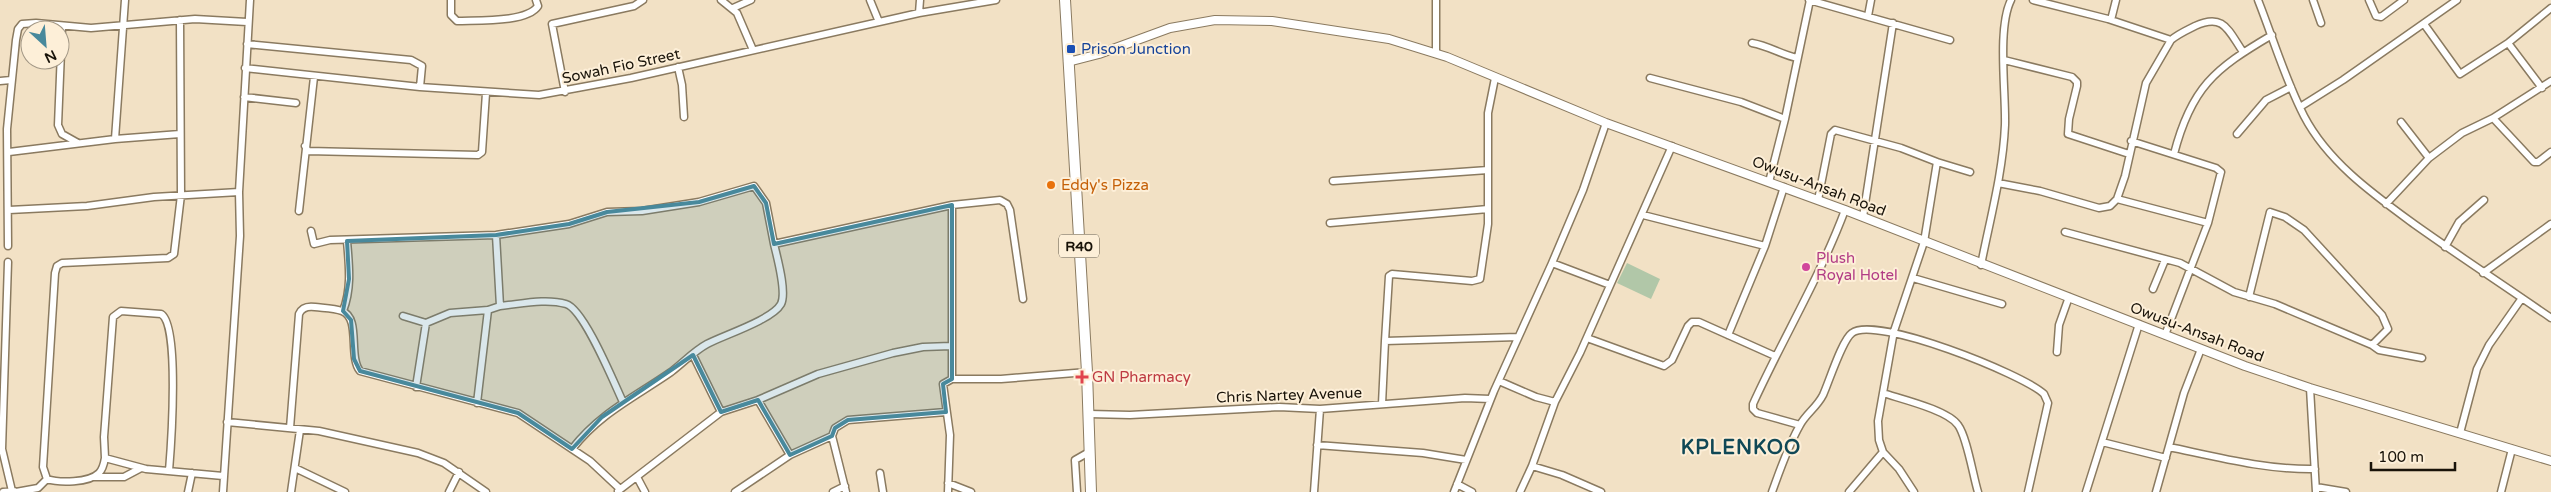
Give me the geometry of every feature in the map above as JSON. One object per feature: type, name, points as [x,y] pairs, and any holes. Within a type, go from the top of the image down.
[{"type":"main road","name":"R40","points":[[1064,0],[1087,372],[1091,492]]},
{"type":"street","points":[[115,139],[122,26],[126,0]]},
{"type":"street","points":[[223,492],[240,236],[239,192],[247,22],[250,0]]},
{"type":"street","points":[[451,0],[451,15],[457,21],[519,17],[534,11],[538,6],[536,0]]},
{"type":"street","points":[[565,92],[552,24],[634,6],[643,0]]},
{"type":"street","points":[[720,0],[733,8],[739,17],[753,50]]},
{"type":"street","points":[[733,8],[751,0]]},
{"type":"street","points":[[870,0],[879,22]]},
{"type":"street","points":[[920,0],[920,13]]},
{"type":"street","name":"Sowah Fio Street","points":[[245,68],[314,77],[486,93],[526,95],[565,92],[920,13],[996,0]]},
{"type":"street","points":[[1436,0],[1436,53]]},
{"type":"street","points":[[1769,182],[1785,119],[1810,0],[1950,40]]},
{"type":"street","points":[[1868,16],[1871,0]]},
{"type":"street","points":[[1981,264],[1998,183],[2005,126],[2005,31],[2011,0]]},
{"type":"street","points":[[2032,0],[2111,20],[2171,40]]},
{"type":"street","points":[[2063,9],[2065,0]]},
{"type":"street","points":[[2111,20],[2116,0]]},
{"type":"street","points":[[2258,0],[2304,117],[2333,155],[2359,183],[2386,204],[2445,247],[2551,318]]},
{"type":"street","points":[[2313,0],[2321,23]]},
{"type":"street","points":[[2369,0],[2376,16],[2381,17],[2404,0]]},
{"type":"street","points":[[2300,107],[2457,0]]},
{"type":"street","points":[[2424,24],[2460,74],[2508,43],[2551,8]]},
{"type":"street","points":[[70,27],[122,26],[195,19],[247,22]]},
{"type":"street","points":[[47,479],[43,467],[56,268],[62,263],[172,256],[174,254],[181,195],[180,20]]},
{"type":"street","name":"Owusu-Ansah Road","points":[[1068,62],[1099,54],[1170,28],[1201,22],[1235,20],[1272,21],[1389,39],[1436,53],[1606,123],[1845,210],[2201,349],[2310,388],[2551,461]]},
{"type":"street","points":[[1998,183],[2040,191],[2100,208],[2110,206],[2117,199],[2129,162],[2131,142],[2146,83],[2171,40],[2209,20],[2216,20],[2223,23],[2244,52]]},
{"type":"street","points":[[1863,217],[1893,23]]},
{"type":"street","points":[[8,246],[9,152],[7,129],[11,80],[20,27]]},
{"type":"street","points":[[2174,154],[2181,126],[2192,103],[2216,73],[2244,52],[2272,35]]},
{"type":"street","points":[[1752,43],[1773,48],[1786,56],[1797,58]]},
{"type":"street","points":[[2508,43],[2542,88]]},
{"type":"street","points":[[247,44],[411,60],[422,66],[420,87]]},
{"type":"street","points":[[2004,60],[2072,76],[2078,86],[2069,119],[2068,134],[2129,154]]},
{"type":"street","points":[[678,67],[682,85],[684,117]]},
{"type":"street","points":[[60,70],[58,125],[62,134],[78,143]]},
{"type":"street","points":[[298,210],[304,146],[314,77]]},
{"type":"street","points":[[1382,404],[1386,302],[1390,276],[1392,274],[1472,281],[1480,279],[1485,254],[1488,209],[1488,113],[1495,78]]},
{"type":"street","points":[[1650,78],[1741,102],[1785,119]]},
{"type":"street","points":[[0,81],[11,80]]},
{"type":"street","points":[[2386,204],[2429,158],[2462,133],[2494,118],[2551,81]]},
{"type":"street","points":[[2236,134],[2266,100],[2291,87]]},
{"type":"street","points":[[304,146],[308,151],[478,155],[482,152],[486,93]]},
{"type":"street","points":[[244,97],[296,103]]},
{"type":"street","points":[[2494,118],[2534,162],[2538,162],[2551,152]]},
{"type":"street","points":[[2401,122],[2429,158]]},
{"type":"street","points":[[1454,492],[1490,399],[1583,190],[1606,123]]},
{"type":"street","points":[[1818,200],[1832,132],[1837,130],[1970,172]]},
{"type":"street","points":[[9,152],[115,139],[180,134]]},
{"type":"street","points":[[2131,142],[2174,154],[2222,172],[2208,224],[2165,335]]},
{"type":"street","points":[[1520,492],[1532,466],[1555,402],[1587,338],[1672,146]]},
{"type":"street","points":[[1914,492],[1899,469],[1883,452],[1878,434],[1894,332],[1924,242],[1937,162]]},
{"type":"street","points":[[1334,181],[1488,170]]},
{"type":"street","points":[[311,231],[314,244],[330,240],[347,241],[496,235],[569,224],[607,212],[642,211],[699,202],[754,186],[766,203],[780,269],[782,300],[778,308],[737,332],[707,344],[588,428],[572,449]]},
{"type":"street","points":[[1728,335],[1765,246],[1784,187]]},
{"type":"street","points":[[9,210],[87,206],[181,195],[239,192]]},
{"type":"street","points":[[2117,199],[2208,224]]},
{"type":"street","points":[[774,244],[952,205],[1000,200],[1007,204],[1010,210],[1023,299]]},
{"type":"street","points":[[2445,247],[2459,222],[2484,200]]},
{"type":"street","points":[[952,205],[952,379]]},
{"type":"street","points":[[1330,223],[1488,209]]},
{"type":"street","points":[[1800,425],[1757,413],[1753,409],[1753,404],[1775,356],[1820,272],[1845,210]]},
{"type":"street","points":[[2249,297],[2270,212],[2285,217],[2304,230],[2382,314],[2388,329],[2372,345]]},
{"type":"street","points":[[1643,215],[1765,246]]},
{"type":"street","points":[[2483,273],[2551,224]]},
{"type":"street","points":[[2065,232],[2165,260],[2190,269],[2234,292],[2275,304],[2372,345],[2379,350],[2422,358]]},
{"type":"street","points":[[496,235],[500,306]]},
{"type":"street","points":[[342,311],[348,298],[350,279],[347,241]]},
{"type":"street","points":[[2153,289],[2165,260]]},
{"type":"street","points":[[8,262],[2,449],[14,492]]},
{"type":"street","points":[[1552,263],[1610,285]]},
{"type":"street","points":[[1913,278],[2002,304]]},
{"type":"street","points":[[2057,352],[2059,325],[2069,297]]},
{"type":"street","points":[[2460,433],[2477,369],[2489,345],[2522,298]]},
{"type":"street","points":[[403,316],[426,323],[450,313],[488,310],[500,306],[548,302],[565,303],[574,308],[592,338],[624,402]]},
{"type":"street","points":[[290,428],[299,314],[304,308],[311,306],[342,311],[351,320],[354,360],[360,371],[518,413],[590,461],[619,491],[721,412],[758,400],[818,374],[893,353],[923,347],[951,346]]},
{"type":"street","points":[[477,402],[488,310]]},
{"type":"street","points":[[94,477],[102,469],[105,458],[104,438],[113,316],[121,311],[160,314],[169,323],[173,424],[168,471]]},
{"type":"street","points":[[1587,338],[1664,366],[1672,360],[1688,326],[1692,322],[1699,322],[1775,356]]},
{"type":"street","points":[[416,387],[426,323]]},
{"type":"street","points":[[2086,492],[2139,324]]},
{"type":"street","points":[[1772,492],[1800,425],[1818,404],[1851,333],[1860,330],[1894,332],[1972,358],[2044,394],[2048,403],[2028,492]]},
{"type":"street","points":[[1385,341],[1518,337]]},
{"type":"street","points":[[2156,492],[2184,393],[2201,349]]},
{"type":"street","points":[[693,355],[721,412]]},
{"type":"street","points":[[948,492],[950,435],[943,384],[952,379],[1001,379],[1087,372]]},
{"type":"street","points":[[1499,381],[1536,397],[1555,402]]},
{"type":"street","points":[[2310,388],[2316,490],[2346,492]]},
{"type":"street","points":[[1883,393],[1943,414],[1956,422],[1962,433],[1978,492]]},
{"type":"street","name":"Chris Nartey Avenue","points":[[1089,414],[1130,414],[1279,407],[1320,408],[1465,398],[1490,399]]},
{"type":"street","points":[[758,400],[790,455]]},
{"type":"street","points":[[1314,492],[1320,408]]},
{"type":"street","points":[[833,492],[845,489],[832,436],[835,428],[848,420],[946,412]]},
{"type":"street","points":[[227,422],[290,428],[357,438],[418,453],[459,472],[486,492]]},
{"type":"street","points":[[291,492],[300,430]]},
{"type":"street","points":[[735,492],[790,455],[832,436]]},
{"type":"street","points":[[2102,442],[2166,458]]},
{"type":"street","points":[[1317,444],[1423,453],[1466,460]]},
{"type":"street","points":[[2169,446],[2237,461],[2292,469],[2315,469]]},
{"type":"street","points":[[2502,492],[2512,449]]},
{"type":"street","points":[[1076,492],[1075,460],[1089,452]]},
{"type":"street","points":[[1849,492],[1883,452]]},
{"type":"street","points":[[105,458],[141,468],[223,476]]},
{"type":"street","points":[[1532,466],[1562,475],[1601,492]]},
{"type":"street","points":[[47,479],[62,481],[94,477],[124,477],[141,468]]},
{"type":"street","points":[[294,468],[345,492]]},
{"type":"street","points":[[449,492],[459,472]]},
{"type":"street","points":[[188,492],[192,473]]},
{"type":"street","points":[[880,473],[882,492]]},
{"type":"street","points":[[637,477],[645,492]]},
{"type":"street","points":[[2,492],[38,488],[47,479]]},
{"type":"street","points":[[948,483],[970,492]]},
{"type":"street","points":[[1457,484],[1472,492]]},
{"type":"highlighted area","points":[[754,186],[766,203],[774,244],[952,205],[952,379],[943,384],[946,412],[848,420],[835,428],[832,436],[790,455],[758,400],[721,412],[693,355],[602,417],[572,449],[518,413],[360,371],[354,359],[351,320],[343,311],[349,279],[347,241],[496,235],[569,224],[607,212],[699,202]]},
{"type":"green space","points":[[1627,263],[1660,279],[1651,299],[1617,283]]},
{"type":"place","name":"Prison Junction","points":[[1071,49]]},
{"type":"place","name":"Eddy's Pizza","points":[[1051,185]]},
{"type":"place","name":"Plush Royal Hotel","points":[[1806,267]]},
{"type":"place","name":"GN Pharmacy","points":[[1082,377]]},
{"type":"district","name":"KPLENKOO","points":[[1741,447]]}]
